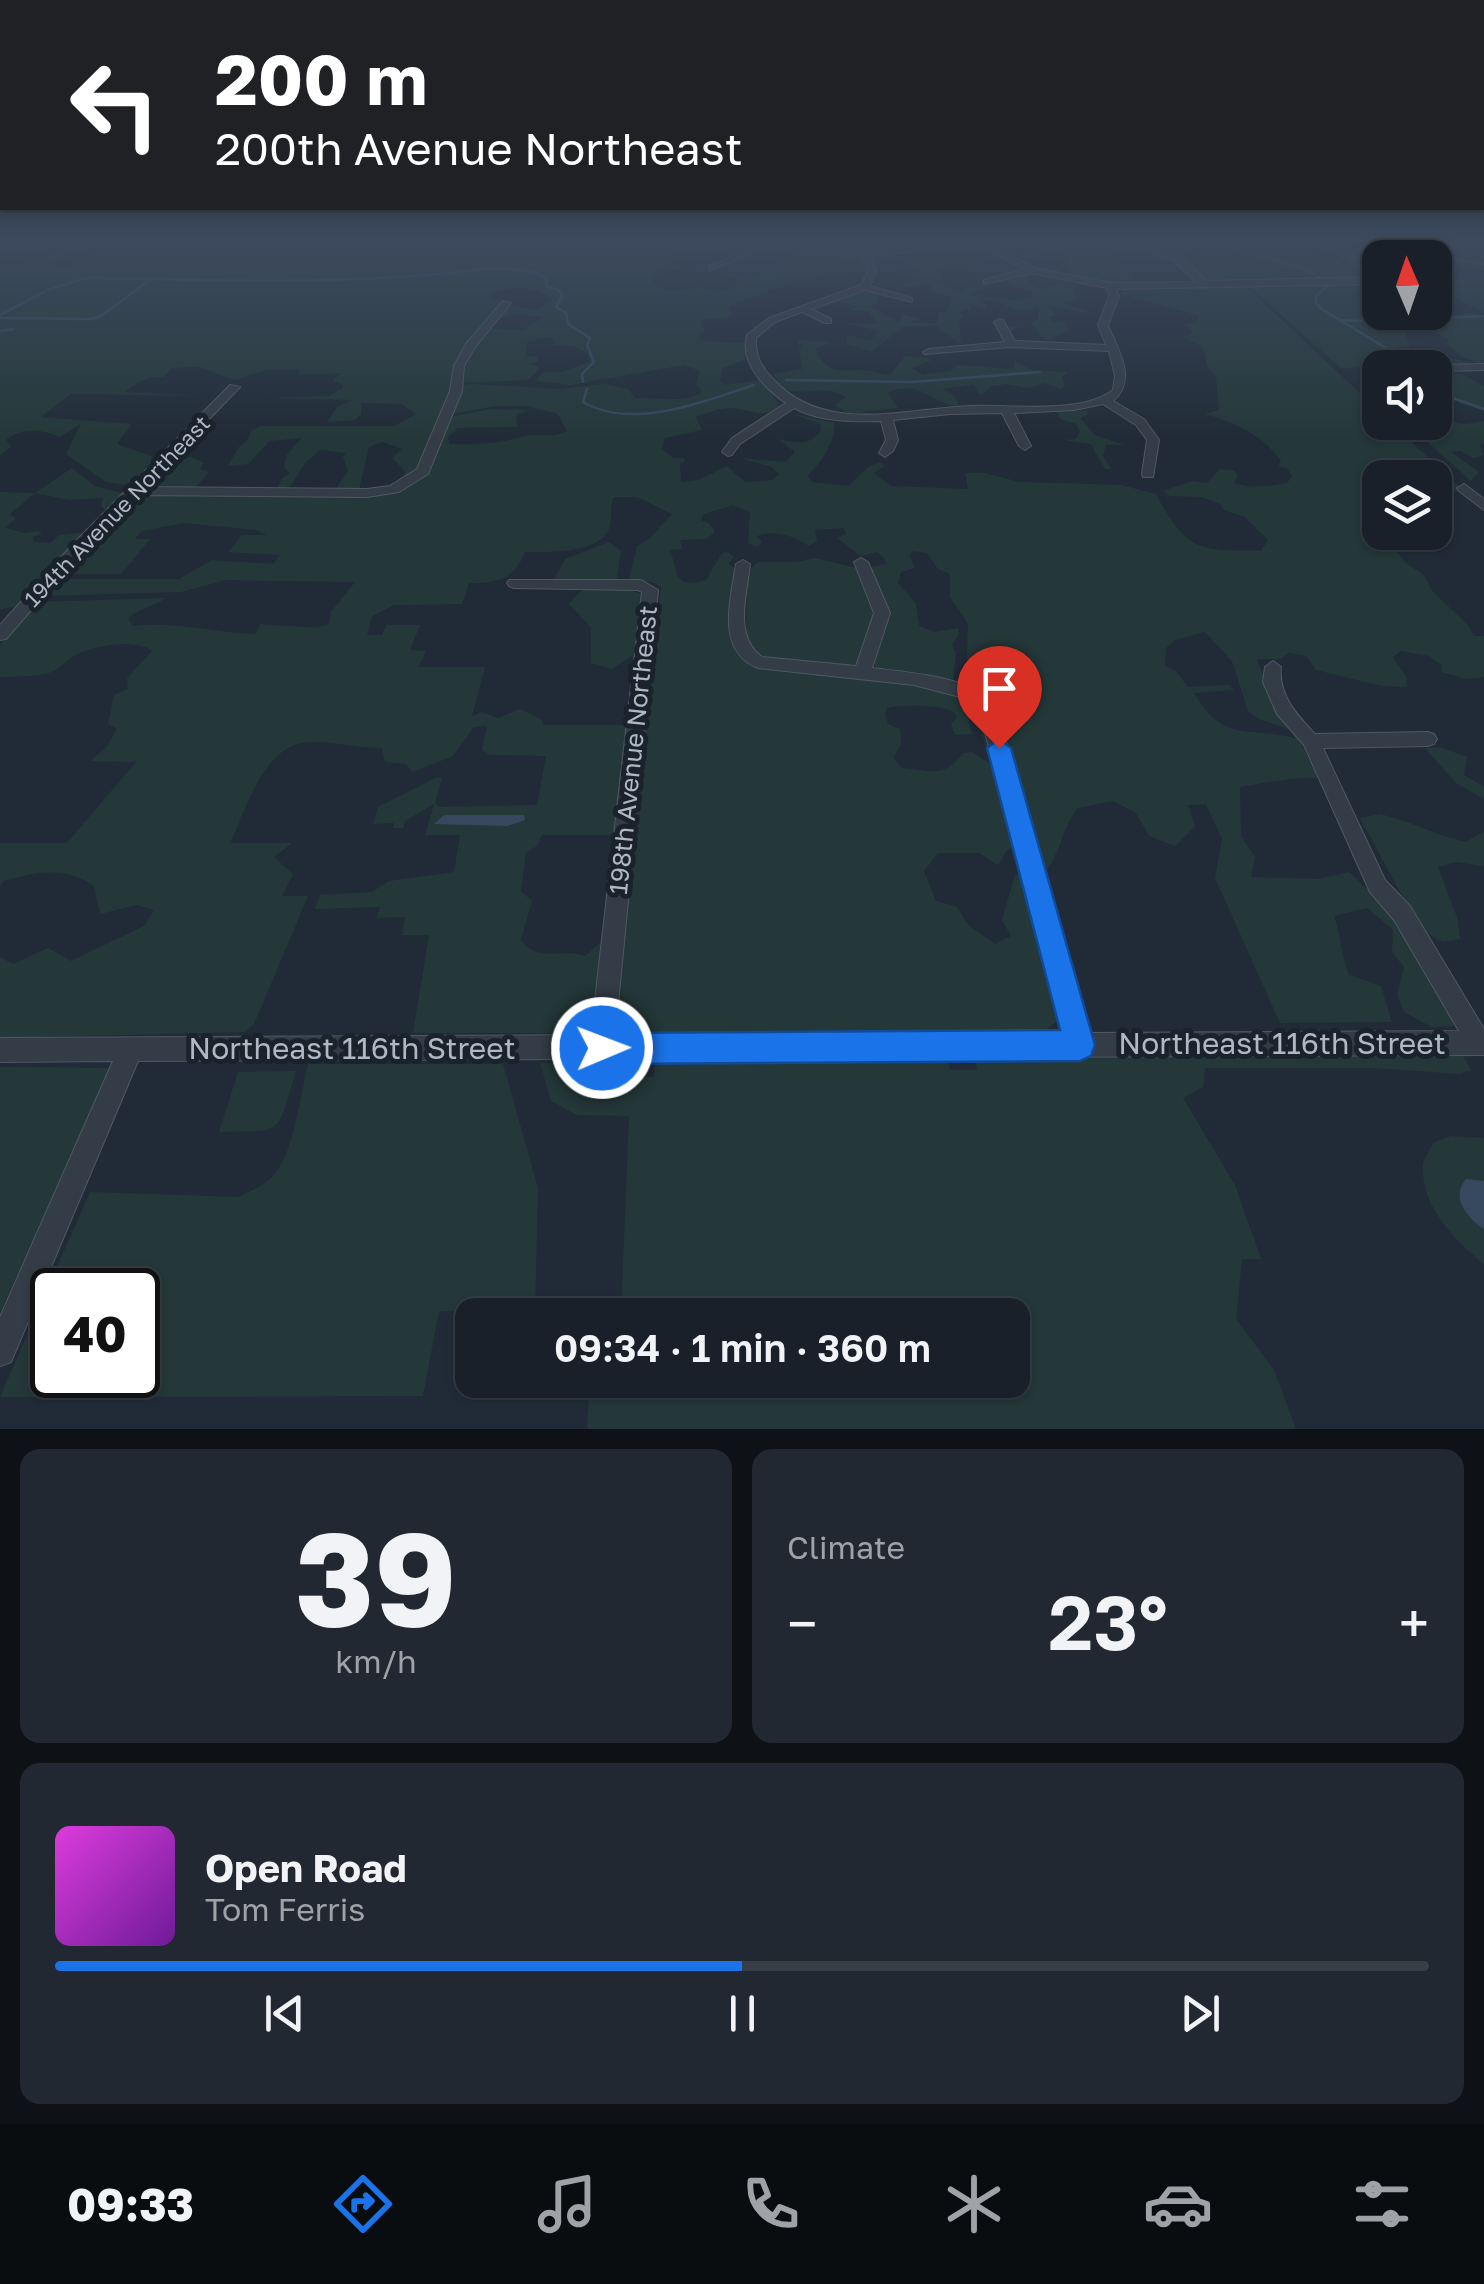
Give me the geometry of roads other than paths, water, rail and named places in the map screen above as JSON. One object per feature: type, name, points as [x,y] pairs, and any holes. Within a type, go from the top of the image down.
[{"type":"street","points":[[136,492],[394,489],[422,471],[456,391],[464,356],[481,328],[503,307]]},
{"type":"street","points":[[810,307],[762,325],[749,345],[760,372],[789,406],[844,418],[1078,406],[1104,400],[1121,386],[1103,325],[1110,307]]},
{"type":"street","points":[[803,309],[828,321]]},
{"type":"street","points":[[999,322],[1012,344]]},
{"type":"street","points":[[928,352],[1012,344],[1112,348]]},
{"type":"street","points":[[1452,368],[1484,368]]},
{"type":"street","name":"194th Avenue Northeast","points":[[0,634],[79,546],[234,388]]},
{"type":"street","points":[[1104,400],[1140,422],[1152,440],[1148,474]]},
{"type":"street","points":[[728,452],[736,441],[789,406]]},
{"type":"street","points":[[1006,410],[1025,446]]},
{"type":"street","points":[[885,416],[894,438],[885,453]]},
{"type":"street","points":[[1484,488],[1464,488],[1484,506]]},
{"type":"street","points":[[860,562],[882,613],[862,674]]},
{"type":"street","points":[[743,564],[736,630],[744,655],[758,662],[915,681],[979,696],[989,710],[1080,1045]]},
{"type":"street","name":"198th Avenue Northeast","points":[[514,584],[641,584],[650,590],[602,1048]]},
{"type":"street","points":[[1273,667],[1272,682],[1286,714],[1311,741],[1377,886],[1402,913],[1481,1043]]},
{"type":"street","points":[[1311,741],[1428,740]]},
{"type":"street","name":"Northeast 116th Street","points":[[0,1050],[1481,1043]]},
{"type":"street","points":[[0,1352],[132,1050]]},
{"type":"water","points":[[444,815],[524,815],[525,820],[507,826],[434,824]]},
{"type":"water","points":[[1466,1179],[1484,1181],[1484,1229],[1460,1200]]},
{"type":"waterway","points":[[0,315],[16,307]]},
{"type":"waterway","points":[[0,318],[91,319],[114,307]]},
{"type":"waterway","points":[[556,307],[566,313],[568,324],[590,338],[587,345],[594,362],[582,374],[583,382]]},
{"type":"waterway","points":[[1320,307],[1389,350]]},
{"type":"waterway","points":[[1452,318],[1483,316]]},
{"type":"waterway","points":[[1340,320],[1362,321]]},
{"type":"waterway","points":[[0,331],[14,329]]},
{"type":"waterway","points":[[786,380],[912,382],[1040,372]]},
{"type":"waterway","points":[[587,389],[583,402],[603,410],[646,414],[754,385]]},
{"type":"waterway","points":[[1452,397],[1484,409]]}]
